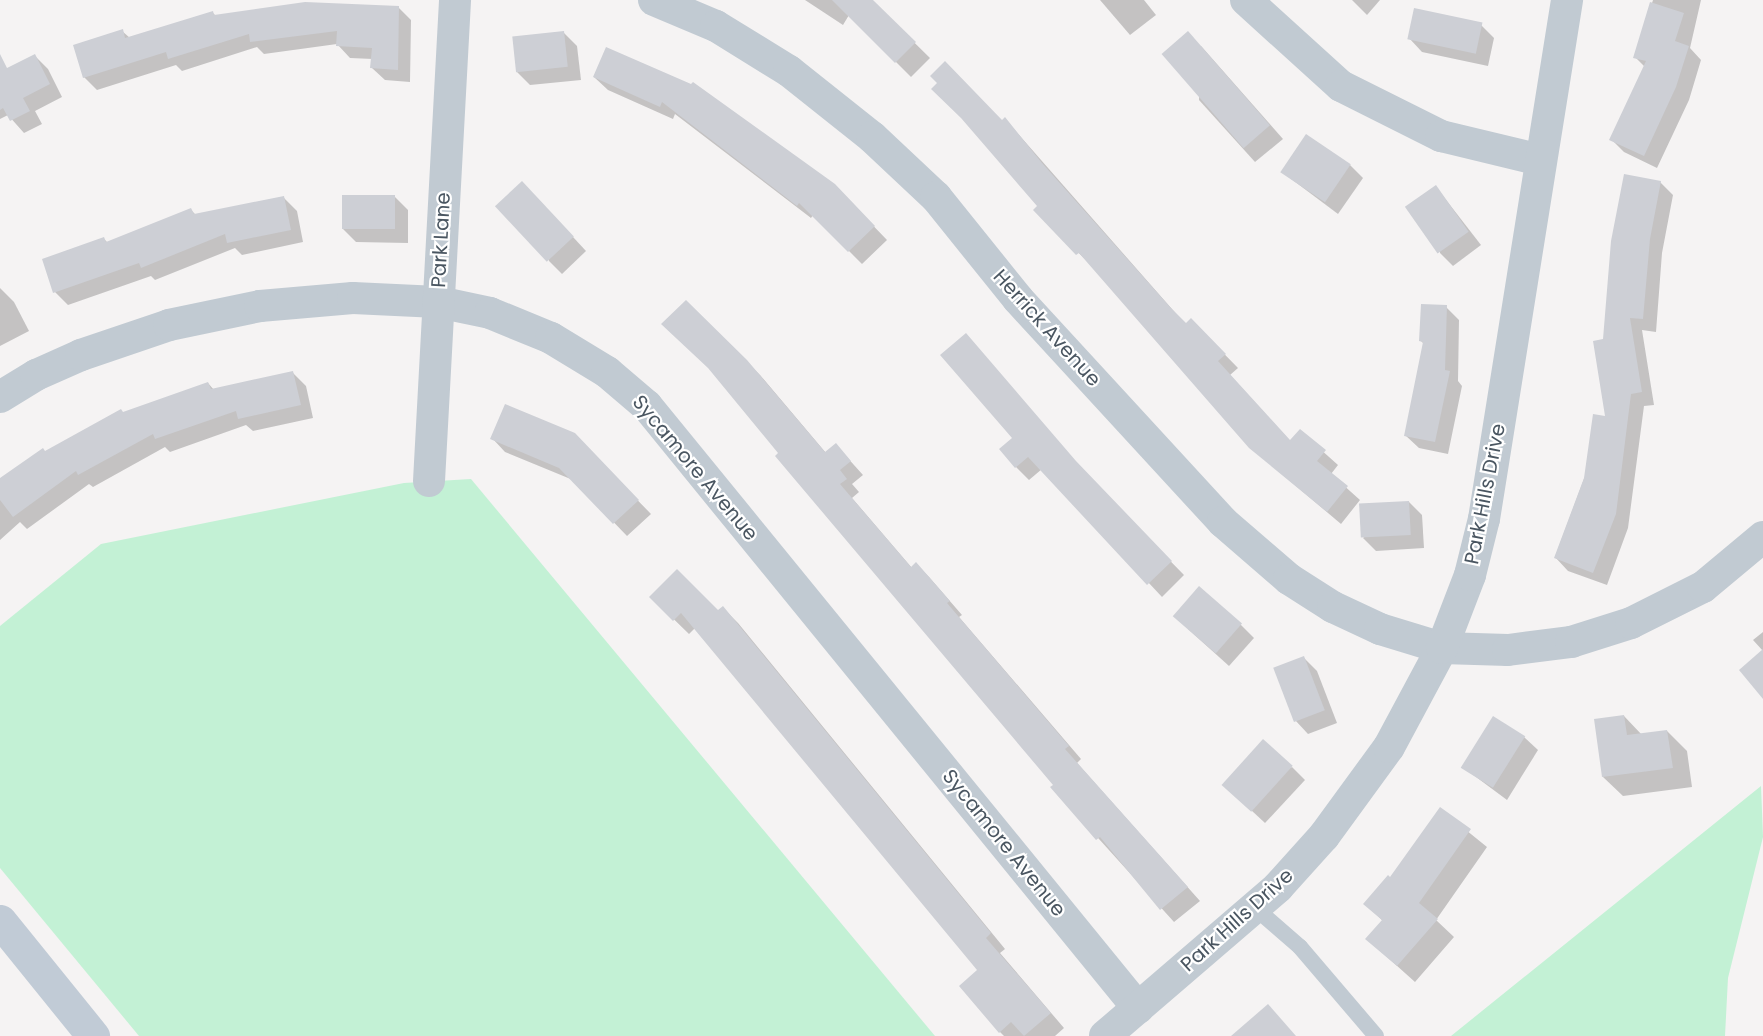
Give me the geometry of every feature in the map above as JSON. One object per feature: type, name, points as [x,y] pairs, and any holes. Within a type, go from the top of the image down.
[{"type":"main road","points":[[0,921],[93,1036]]},
{"type":"street","name":"Park Lane","points":[[429,481],[455,0]]},
{"type":"street","name":"Herrick Avenue","points":[[654,0],[716,27],[789,71],[872,137],[936,197],[1018,299],[1223,522],[1289,579],[1333,607],[1380,629],[1442,648],[1508,650],[1571,642],[1631,623],[1703,587],[1763,537]]},
{"type":"street","points":[[1246,0],[1341,86],[1441,136],[1540,160]]},
{"type":"street","name":"Park Hills Drive","points":[[1105,1036],[1254,907],[1324,836],[1382,756],[1442,648],[1470,575],[1484,519],[1567,0]]},
{"type":"street","name":"Sycamore Avenue","points":[[0,398],[36,375],[81,355],[169,325],[283,304],[353,298],[438,302],[490,314],[551,338],[607,372],[647,406],[1138,1008]]},
{"type":"lane","points":[[1254,907],[1300,947],[1376,1036]]},
{"type":"green space","points":[[471,479],[935,1036],[139,1036],[0,868],[0,626],[101,544],[404,483]]},
{"type":"green space","points":[[1761,786],[1763,837],[1728,978],[1725,1036],[1451,1036]]},
{"type":"building","points":[[832,0],[873,0],[916,42],[895,63]]},
{"type":"building","points":[[305,2],[399,6],[398,70],[370,68],[372,48],[336,46],[337,31],[250,42],[249,34],[168,59],[166,52],[83,78],[73,45],[123,29],[125,38],[213,11],[214,15]]},
{"type":"building","points":[[1650,2],[1684,13],[1675,41],[1689,46],[1676,87],[1644,156],[1609,140],[1646,61],[1633,58]]},
{"type":"building","points":[[1414,8],[1482,23],[1476,54],[1407,39]]},
{"type":"building","points":[[564,31],[568,67],[516,72],[512,36]]},
{"type":"building","points":[[1188,31],[1270,125],[1244,148],[1162,54]]},
{"type":"building","points":[[606,47],[691,84],[693,82],[835,184],[875,226],[848,252],[799,203],[797,206],[662,102],[660,107],[593,77]]},
{"type":"building","points":[[0,54],[7,68],[35,54],[50,84],[23,98],[30,111],[10,121],[3,108],[0,110]]},
{"type":"building","points":[[945,61],[1002,120],[1005,117],[1042,163],[1171,308],[1186,323],[1191,318],[1226,354],[1218,361],[1290,440],[1300,429],[1326,450],[1317,461],[1348,486],[1327,512],[1249,448],[1079,253],[1076,255],[1033,210],[1037,206],[961,118],[931,89],[937,83],[930,76]]},
{"type":"building","points":[[1306,134],[1351,164],[1325,202],[1280,172]]},
{"type":"building","points":[[1624,174],[1661,181],[1650,239],[1643,319],[1630,318],[1642,392],[1631,394],[1616,514],[1593,573],[1554,558],[1584,478],[1593,414],[1605,416],[1593,341],[1603,339],[1611,241]]},
{"type":"building","points":[[522,181],[574,237],[547,262],[495,206]]},
{"type":"building","points":[[1436,185],[1469,232],[1438,253],[1405,207]]},
{"type":"building","points":[[342,195],[395,195],[395,229],[342,229]]},
{"type":"building","points":[[284,196],[291,230],[227,243],[225,234],[141,268],[139,263],[53,293],[42,259],[104,237],[106,242],[191,208],[194,214]]},
{"type":"building","points":[[686,300],[747,360],[825,452],[836,443],[851,461],[840,470],[847,479],[840,484],[911,567],[916,562],[950,601],[947,603],[1069,746],[1065,749],[1188,887],[1160,910],[1100,837],[1096,840],[1050,787],[1053,785],[775,456],[778,453],[708,368],[661,324]]},
{"type":"building","points":[[1421,304],[1447,305],[1445,370],[1450,371],[1435,442],[1404,436],[1423,342],[1419,341]]},
{"type":"building","points":[[966,333],[1076,461],[1172,561],[1147,585],[1028,457],[1015,468],[999,449],[1012,438],[940,355]]},
{"type":"building","points":[[293,371],[301,405],[238,419],[236,411],[155,439],[153,434],[78,475],[76,471],[13,517],[0,500],[0,478],[43,448],[45,451],[121,409],[123,412],[208,382],[211,389]]},
{"type":"building","points":[[505,404],[575,433],[639,500],[613,524],[559,468],[490,439]]},
{"type":"building","points":[[1409,501],[1411,535],[1361,538],[1359,504]]},
{"type":"building","points":[[677,569],[718,610],[723,606],[991,933],[986,938],[1051,1013],[1024,1036],[1011,1022],[999,1033],[959,986],[977,970],[681,613],[673,621],[649,597]]},
{"type":"building","points":[[1199,586],[1242,623],[1216,654],[1173,616]]},
{"type":"building","points":[[1763,649],[1763,699],[1739,670]]},
{"type":"building","points":[[1304,656],[1325,710],[1294,722],[1273,668]]},
{"type":"building","points":[[1624,715],[1627,735],[1667,730],[1673,768],[1602,777],[1594,719]]},
{"type":"building","points":[[1493,716],[1525,736],[1493,788],[1461,768]]},
{"type":"building","points":[[1263,739],[1293,766],[1251,812],[1222,785]]},
{"type":"building","points":[[1440,807],[1471,829],[1419,903],[1438,919],[1397,966],[1365,939],[1382,920],[1363,904],[1388,875],[1390,877]]},
{"type":"building","points":[[1268,1004],[1296,1036],[1231,1036]]}]
